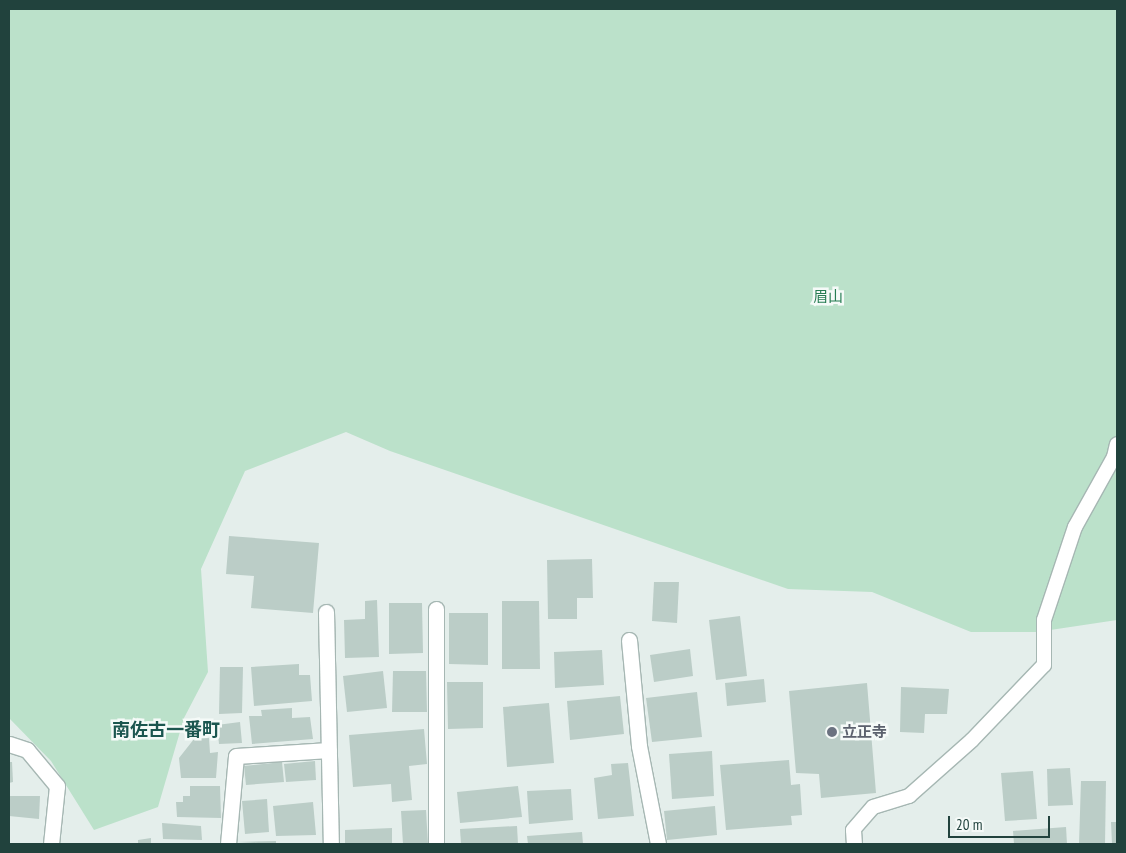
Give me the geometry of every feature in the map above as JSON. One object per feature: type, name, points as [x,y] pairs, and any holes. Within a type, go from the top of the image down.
[{"type":"street","points":[[436,609],[436,844]]},
{"type":"street","points":[[326,612],[331,844]]},
{"type":"street","points":[[629,640],[639,746],[658,844]]},
{"type":"street","points":[[9,744],[27,750],[57,786],[51,844]]},
{"type":"street","points":[[228,844],[236,756],[329,750]]},
{"type":"lane","points":[[853,837],[873,807],[909,796],[972,740],[1044,665],[1044,620],[1075,527],[1114,457],[1117,444]]},
{"type":"green space","name":"眉山","points":[[9,9],[1117,9],[1117,620],[1037,632],[971,632],[872,592],[788,589],[390,451],[346,432],[245,471],[201,569],[208,672],[184,718],[158,807],[94,830],[51,761],[9,718]]},
{"type":"building","points":[[229,536],[319,543],[313,613],[251,608],[254,576],[226,574]]},
{"type":"building","points":[[592,559],[593,598],[577,598],[577,619],[548,619],[547,560]]},
{"type":"building","points":[[654,582],[679,582],[677,623],[652,621]]},
{"type":"building","points":[[377,600],[379,657],[345,658],[344,620],[365,619],[365,601]]},
{"type":"building","points":[[502,601],[539,601],[540,669],[502,669]]},
{"type":"building","points":[[389,603],[422,603],[423,653],[389,654]]},
{"type":"building","points":[[449,613],[488,613],[488,665],[449,664]]},
{"type":"building","points":[[740,616],[747,676],[716,680],[709,620]]},
{"type":"building","points":[[690,649],[693,676],[654,682],[650,655]]},
{"type":"building","points":[[602,650],[604,685],[555,688],[554,652]]},
{"type":"building","points":[[299,664],[299,675],[310,675],[312,701],[254,706],[251,667]]},
{"type":"building","points":[[220,667],[243,667],[242,713],[219,714]]},
{"type":"building","points":[[383,671],[387,708],[347,712],[343,676]]},
{"type":"building","points":[[393,671],[426,671],[427,712],[392,712]]},
{"type":"building","points":[[764,679],[766,702],[727,706],[725,683]]},
{"type":"building","points":[[447,682],[483,682],[483,728],[448,729]]},
{"type":"building","name":"立正寺","points":[[867,683],[876,793],[821,798],[819,774],[796,773],[789,691]]},
{"type":"building","points":[[901,687],[949,689],[947,714],[925,714],[924,733],[900,732]]},
{"type":"building","points":[[697,692],[702,737],[652,742],[646,698]]},
{"type":"building","points":[[620,696],[624,734],[570,740],[567,701]]},
{"type":"building","points":[[549,703],[554,763],[507,767],[503,707]]},
{"type":"building","points":[[292,708],[292,718],[310,717],[313,739],[252,744],[249,716],[262,716],[261,710]]},
{"type":"building","points":[[240,722],[242,743],[219,744],[217,725]]},
{"type":"building","points":[[424,729],[427,764],[409,766],[412,800],[392,802],[391,784],[353,787],[349,735]]},
{"type":"building","points":[[209,738],[210,753],[218,752],[216,778],[181,778],[179,758],[194,739]]},
{"type":"building","points":[[712,751],[714,796],[672,799],[669,754]]},
{"type":"building","points":[[789,760],[791,785],[800,784],[802,815],[791,816],[792,825],[726,830],[720,765]]},
{"type":"building","points":[[315,761],[316,780],[286,782],[284,764]]},
{"type":"building","points":[[9,762],[12,762],[13,782],[9,783]]},
{"type":"building","points":[[282,762],[284,782],[246,785],[244,766]]},
{"type":"building","points":[[628,763],[634,816],[598,819],[594,778],[612,775],[611,764]]},
{"type":"building","points":[[1070,768],[1073,805],[1048,806],[1047,769]]},
{"type":"building","points":[[1033,771],[1037,819],[1005,821],[1001,773]]},
{"type":"building","points":[[1081,781],[1106,781],[1105,844],[1079,844]]},
{"type":"building","points":[[190,786],[220,786],[221,818],[177,817],[176,802],[183,802],[183,796],[190,796]]},
{"type":"building","points":[[518,786],[522,817],[460,823],[457,792]]},
{"type":"building","points":[[571,789],[573,820],[529,824],[527,791]]},
{"type":"building","points":[[9,796],[40,796],[39,819],[9,816]]},
{"type":"building","points":[[267,799],[269,832],[245,834],[242,801]]},
{"type":"building","points":[[313,802],[316,835],[276,836],[273,806]]},
{"type":"building","points":[[715,806],[717,835],[667,840],[664,811]]},
{"type":"building","points":[[426,810],[428,844],[403,844],[401,811]]},
{"type":"building","points":[[1111,822],[1117,822],[1117,844],[1112,844]]},
{"type":"building","points":[[162,823],[201,826],[202,840],[163,839]]},
{"type":"building","points":[[517,826],[518,844],[461,844],[460,829]]},
{"type":"building","points":[[1066,827],[1067,844],[1014,844],[1013,831]]},
{"type":"building","points":[[392,828],[392,844],[345,844],[345,830]]},
{"type":"building","points":[[582,832],[583,844],[528,844],[527,836]]},
{"type":"building","points":[[151,838],[151,844],[138,844],[138,840]]},
{"type":"building","points":[[276,841],[276,844],[238,842]]},
{"type":"place","name":"立正寺","points":[[832,732]]},
{"type":"district","name":"南佐古一番町","points":[[166,730]]}]
